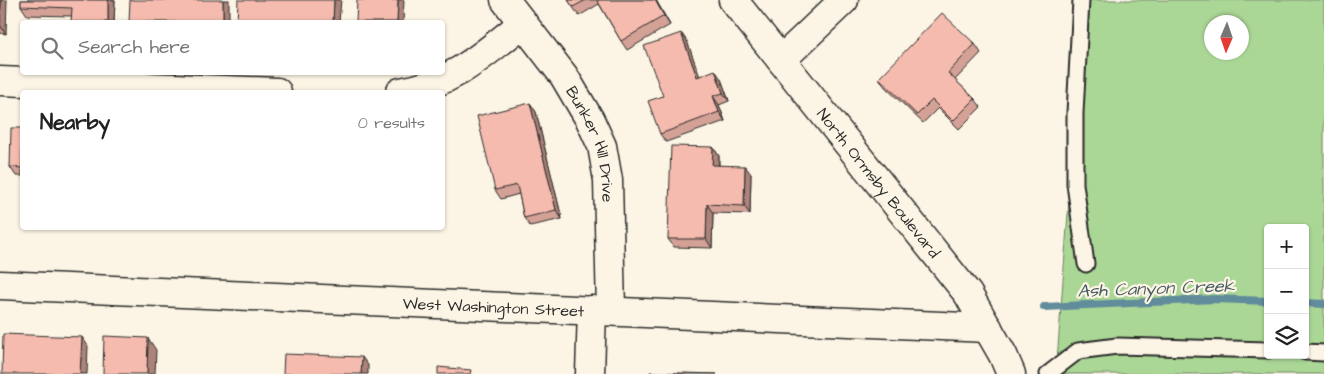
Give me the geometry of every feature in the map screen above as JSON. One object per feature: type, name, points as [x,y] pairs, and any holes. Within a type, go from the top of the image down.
[{"type":"street","name":"Bunker Hill Drive","points":[[505,0],[564,76],[590,120],[602,146],[608,180],[601,311],[590,374]]},
{"type":"street","name":"North Ormsby Boulevard","points":[[734,0],[962,286],[988,328],[1011,374]]},
{"type":"street","points":[[781,60],[844,0]]},
{"type":"street","points":[[412,90],[425,88],[448,78],[474,63],[523,22]]},
{"type":"street","points":[[0,81],[227,90]]},
{"type":"street","name":"West Washington Street","points":[[0,285],[988,328]]},
{"type":"lane","points":[[1081,0],[1075,113],[1075,184],[1086,264]]},
{"type":"lane","points":[[1048,374],[1078,351],[1117,346],[1264,350]]},
{"type":"lane","points":[[1309,352],[1324,353]]},
{"type":"green space","points":[[1084,0],[1324,0],[1324,374],[1056,374]]},
{"type":"building","points":[[21,0],[108,0],[108,20],[71,20],[72,8],[21,6]]},
{"type":"building","points":[[130,0],[223,0],[223,20],[129,20]]},
{"type":"building","points":[[238,0],[334,0],[333,20],[237,20]]},
{"type":"building","points":[[357,0],[398,0],[397,20],[356,20]]},
{"type":"building","points":[[568,0],[586,0],[573,7]]},
{"type":"building","points":[[597,0],[655,0],[664,16],[621,41]]},
{"type":"building","points":[[942,13],[975,44],[948,73],[975,99],[953,121],[932,100],[917,115],[879,78]]},
{"type":"building","points":[[681,33],[697,77],[715,70],[723,93],[713,96],[719,112],[660,134],[648,101],[663,96],[644,46]]},
{"type":"building","points":[[530,103],[556,210],[524,218],[517,185],[495,190],[477,116]]},
{"type":"building","points":[[11,128],[20,128],[20,168],[10,167]]},
{"type":"building","points":[[671,146],[713,147],[712,165],[745,166],[744,206],[707,204],[706,239],[668,239]]},
{"type":"building","points":[[3,334],[82,337],[80,374],[2,374]]},
{"type":"building","points":[[104,336],[148,338],[147,374],[103,374]]},
{"type":"building","points":[[284,354],[362,357],[361,374],[283,374]]},
{"type":"building","points":[[438,367],[471,370],[470,374],[438,374]]},
{"type":"building","points":[[650,372],[717,374],[650,374]]},
{"type":"waterway","name":"Ash Canyon Creek","points":[[1044,307],[1215,299],[1264,301]]},
{"type":"waterway","name":"Ash Canyon Creek","points":[[1309,303],[1324,304]]}]
